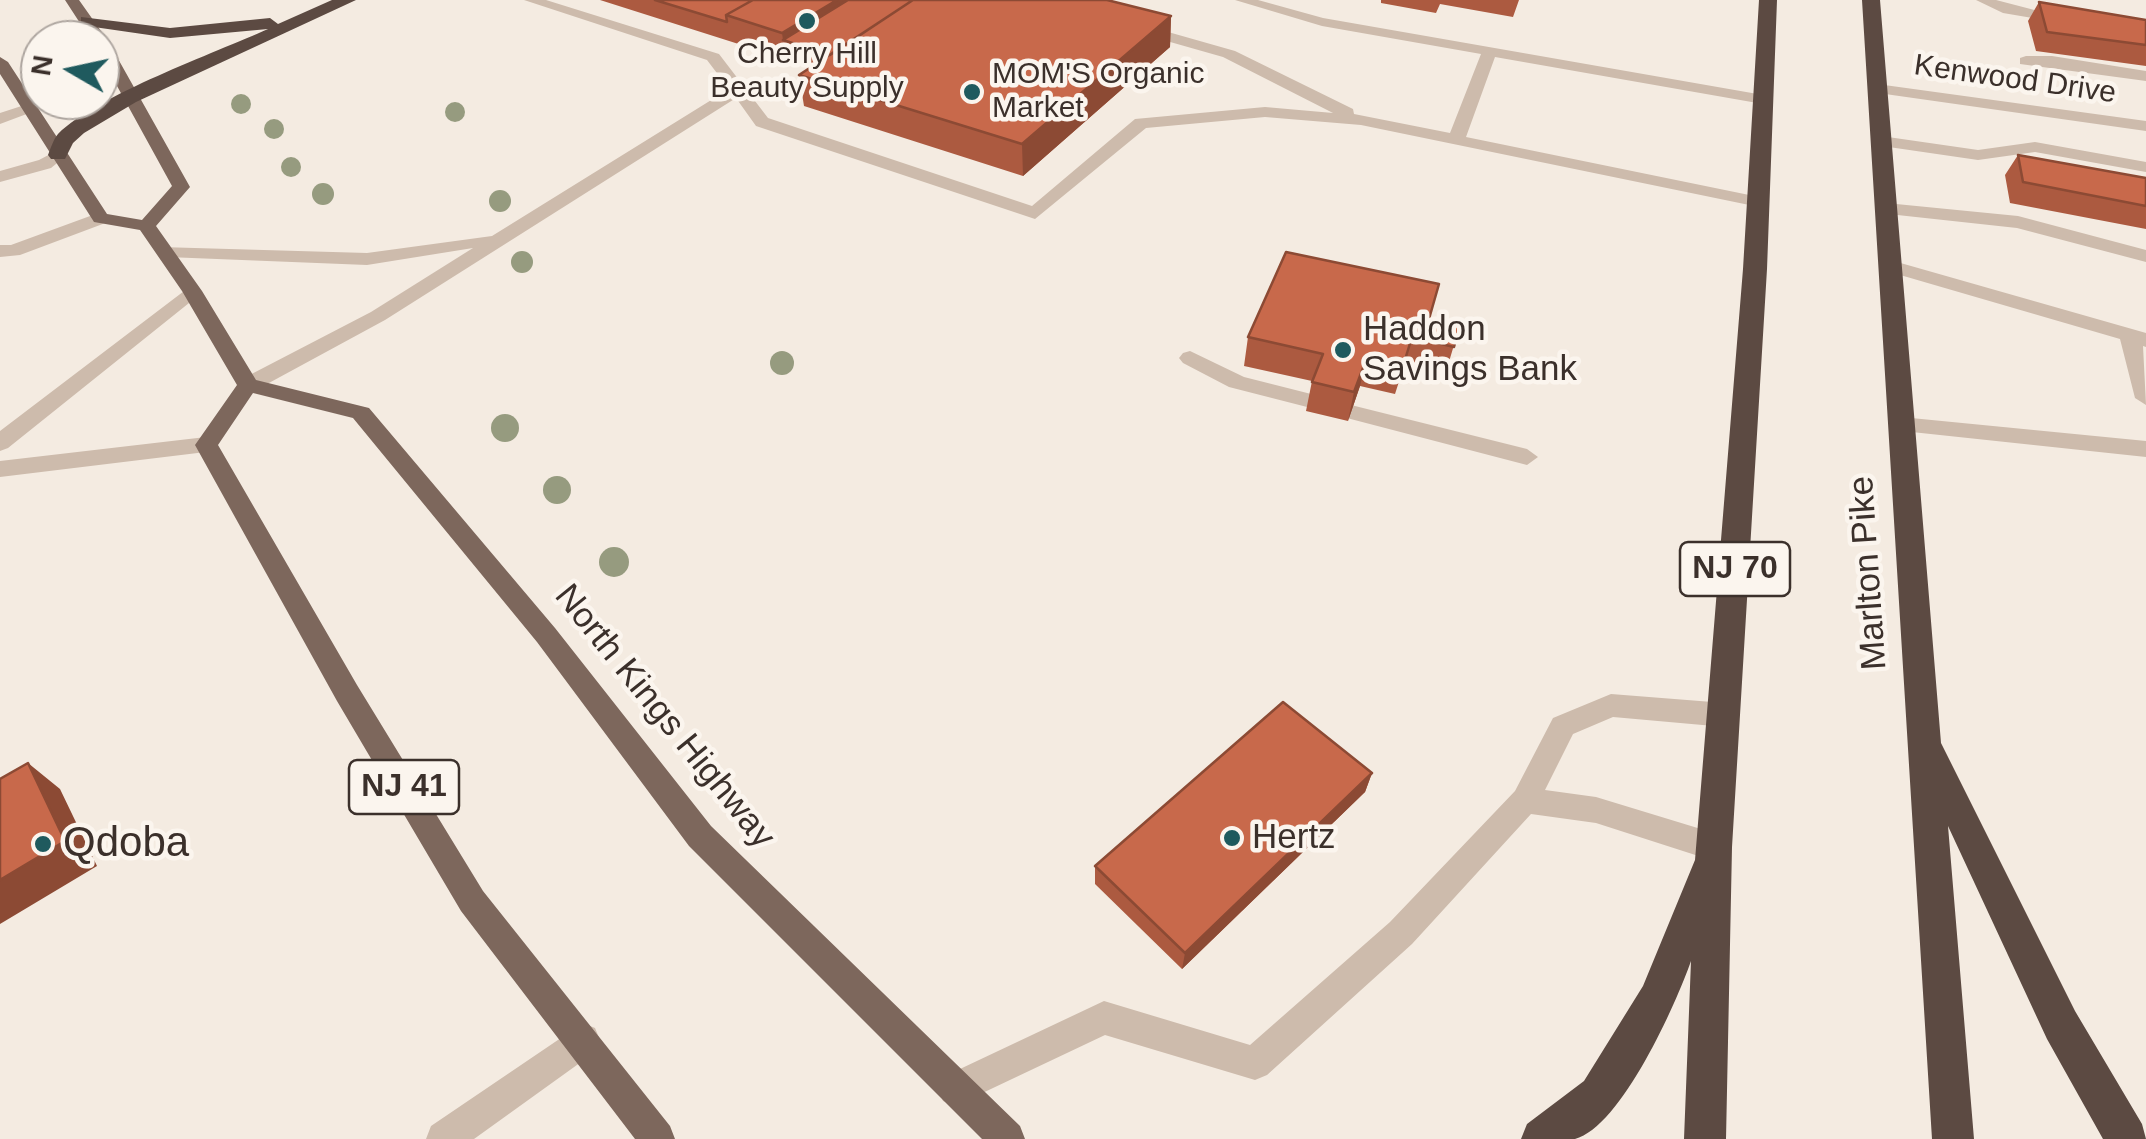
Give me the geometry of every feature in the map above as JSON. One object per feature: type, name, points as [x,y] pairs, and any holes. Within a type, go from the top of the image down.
[{"type":"highway","points":[[58,156],[64,140],[77,128],[129,98],[347,0]]},
{"type":"highway","name":"NJ 70","points":[[1704,1139],[1714,847],[1759,202],[1768,0]]},
{"type":"highway","name":"Marlton Pike","points":[[1871,0],[1952,1139]]},
{"type":"highway","points":[[120,26],[170,34],[224,30],[312,15]]},
{"type":"highway","points":[[1924,736],[2061,1024],[2127,1139]]},
{"type":"highway","points":[[1542,1139],[1599,1096],[1658,998],[1714,847]]},
{"type":"main road","points":[[0,62],[20,96]]},
{"type":"main road","points":[[120,78],[181,187],[146,226]]},
{"type":"main road","points":[[35,120],[101,218],[146,226],[167,251],[248,385],[206,445]]},
{"type":"main road","name":"North Kings Highway","points":[[248,385],[361,412],[546,635],[700,836],[1007,1139]]},
{"type":"main road","name":"NJ 41","points":[[206,445],[346,693],[472,900],[656,1139]]},
{"type":"street","points":[[531,0],[713,56],[762,122],[1035,213],[1141,124],[1265,112],[1361,120],[1759,202]]},
{"type":"street","points":[[1242,0],[1322,22],[1763,100]]},
{"type":"street","points":[[1983,0],[2008,10],[2086,22]]},
{"type":"street","points":[[1124,24],[1229,54],[1361,120]]},
{"type":"street","points":[[1456,141],[1489,53]]},
{"type":"street","points":[[2026,61],[2052,61],[2146,76]]},
{"type":"street","name":"Kenwood Drive","points":[[1877,89],[2146,126]]},
{"type":"street","points":[[248,385],[378,316],[496,238],[738,90]]},
{"type":"street","points":[[1881,140],[1978,155],[2034,147],[2146,167]]},
{"type":"street","points":[[0,177],[45,164],[58,156]]},
{"type":"street","points":[[1886,209],[2018,222],[2146,256]]},
{"type":"street","points":[[4,252],[101,218]]},
{"type":"street","points":[[167,251],[367,259],[496,238]]},
{"type":"street","points":[[1890,266],[2138,338],[2146,398]]},
{"type":"street","points":[[0,443],[192,291]]},
{"type":"street","points":[[1190,358],[1237,382],[1310,401]]},
{"type":"street","points":[[1351,412],[1527,457]]},
{"type":"street","points":[[1901,425],[2146,449]]},
{"type":"street","points":[[0,469],[206,445]]},
{"type":"street","points":[[955,1089],[1104,1018],[1256,1063],[1402,933],[1525,800],[1562,726],[1611,706],[1725,715]]},
{"type":"street","points":[[1525,800],[1596,810],[1714,847]]},
{"type":"street","points":[[444,1139],[583,1040]]},
{"type":"building","points":[[655,0],[753,0],[726,15],[727,22]]},
{"type":"building","points":[[753,0],[837,0],[782,33],[726,15]]},
{"type":"building","points":[[848,0],[913,0],[830,55],[783,40]]},
{"type":"building","name":"MOM'S Organic Market","points":[[913,0],[1107,0],[1171,16],[1022,144],[799,75]]},
{"type":"building","points":[[2039,2],[2146,20],[2146,45],[2047,32]]},
{"type":"building","points":[[2018,155],[2146,178],[2146,206],[2023,182]]},
{"type":"building","name":"Haddon Savings Bank","points":[[1286,252],[1439,284],[1429,319],[1460,325],[1454,347],[1412,337],[1403,366],[1367,357],[1354,392],[1312,382],[1323,354],[1248,337]]},
{"type":"building","name":"Hertz","points":[[1283,702],[1372,773],[1185,953],[1095,866]]},
{"type":"building","points":[[28,763],[65,841],[0,880],[0,779]]},
{"type":"place","name":"Cherry Hill Beauty Supply","points":[[807,21]]},
{"type":"place","name":"MOM'S Organic Market","points":[[972,92]]},
{"type":"place","name":"Haddon Savings Bank","points":[[1343,350]]},
{"type":"place","name":"Hertz","points":[[1232,838]]},
{"type":"place","name":"Qdoba","points":[[43,844]]}]
